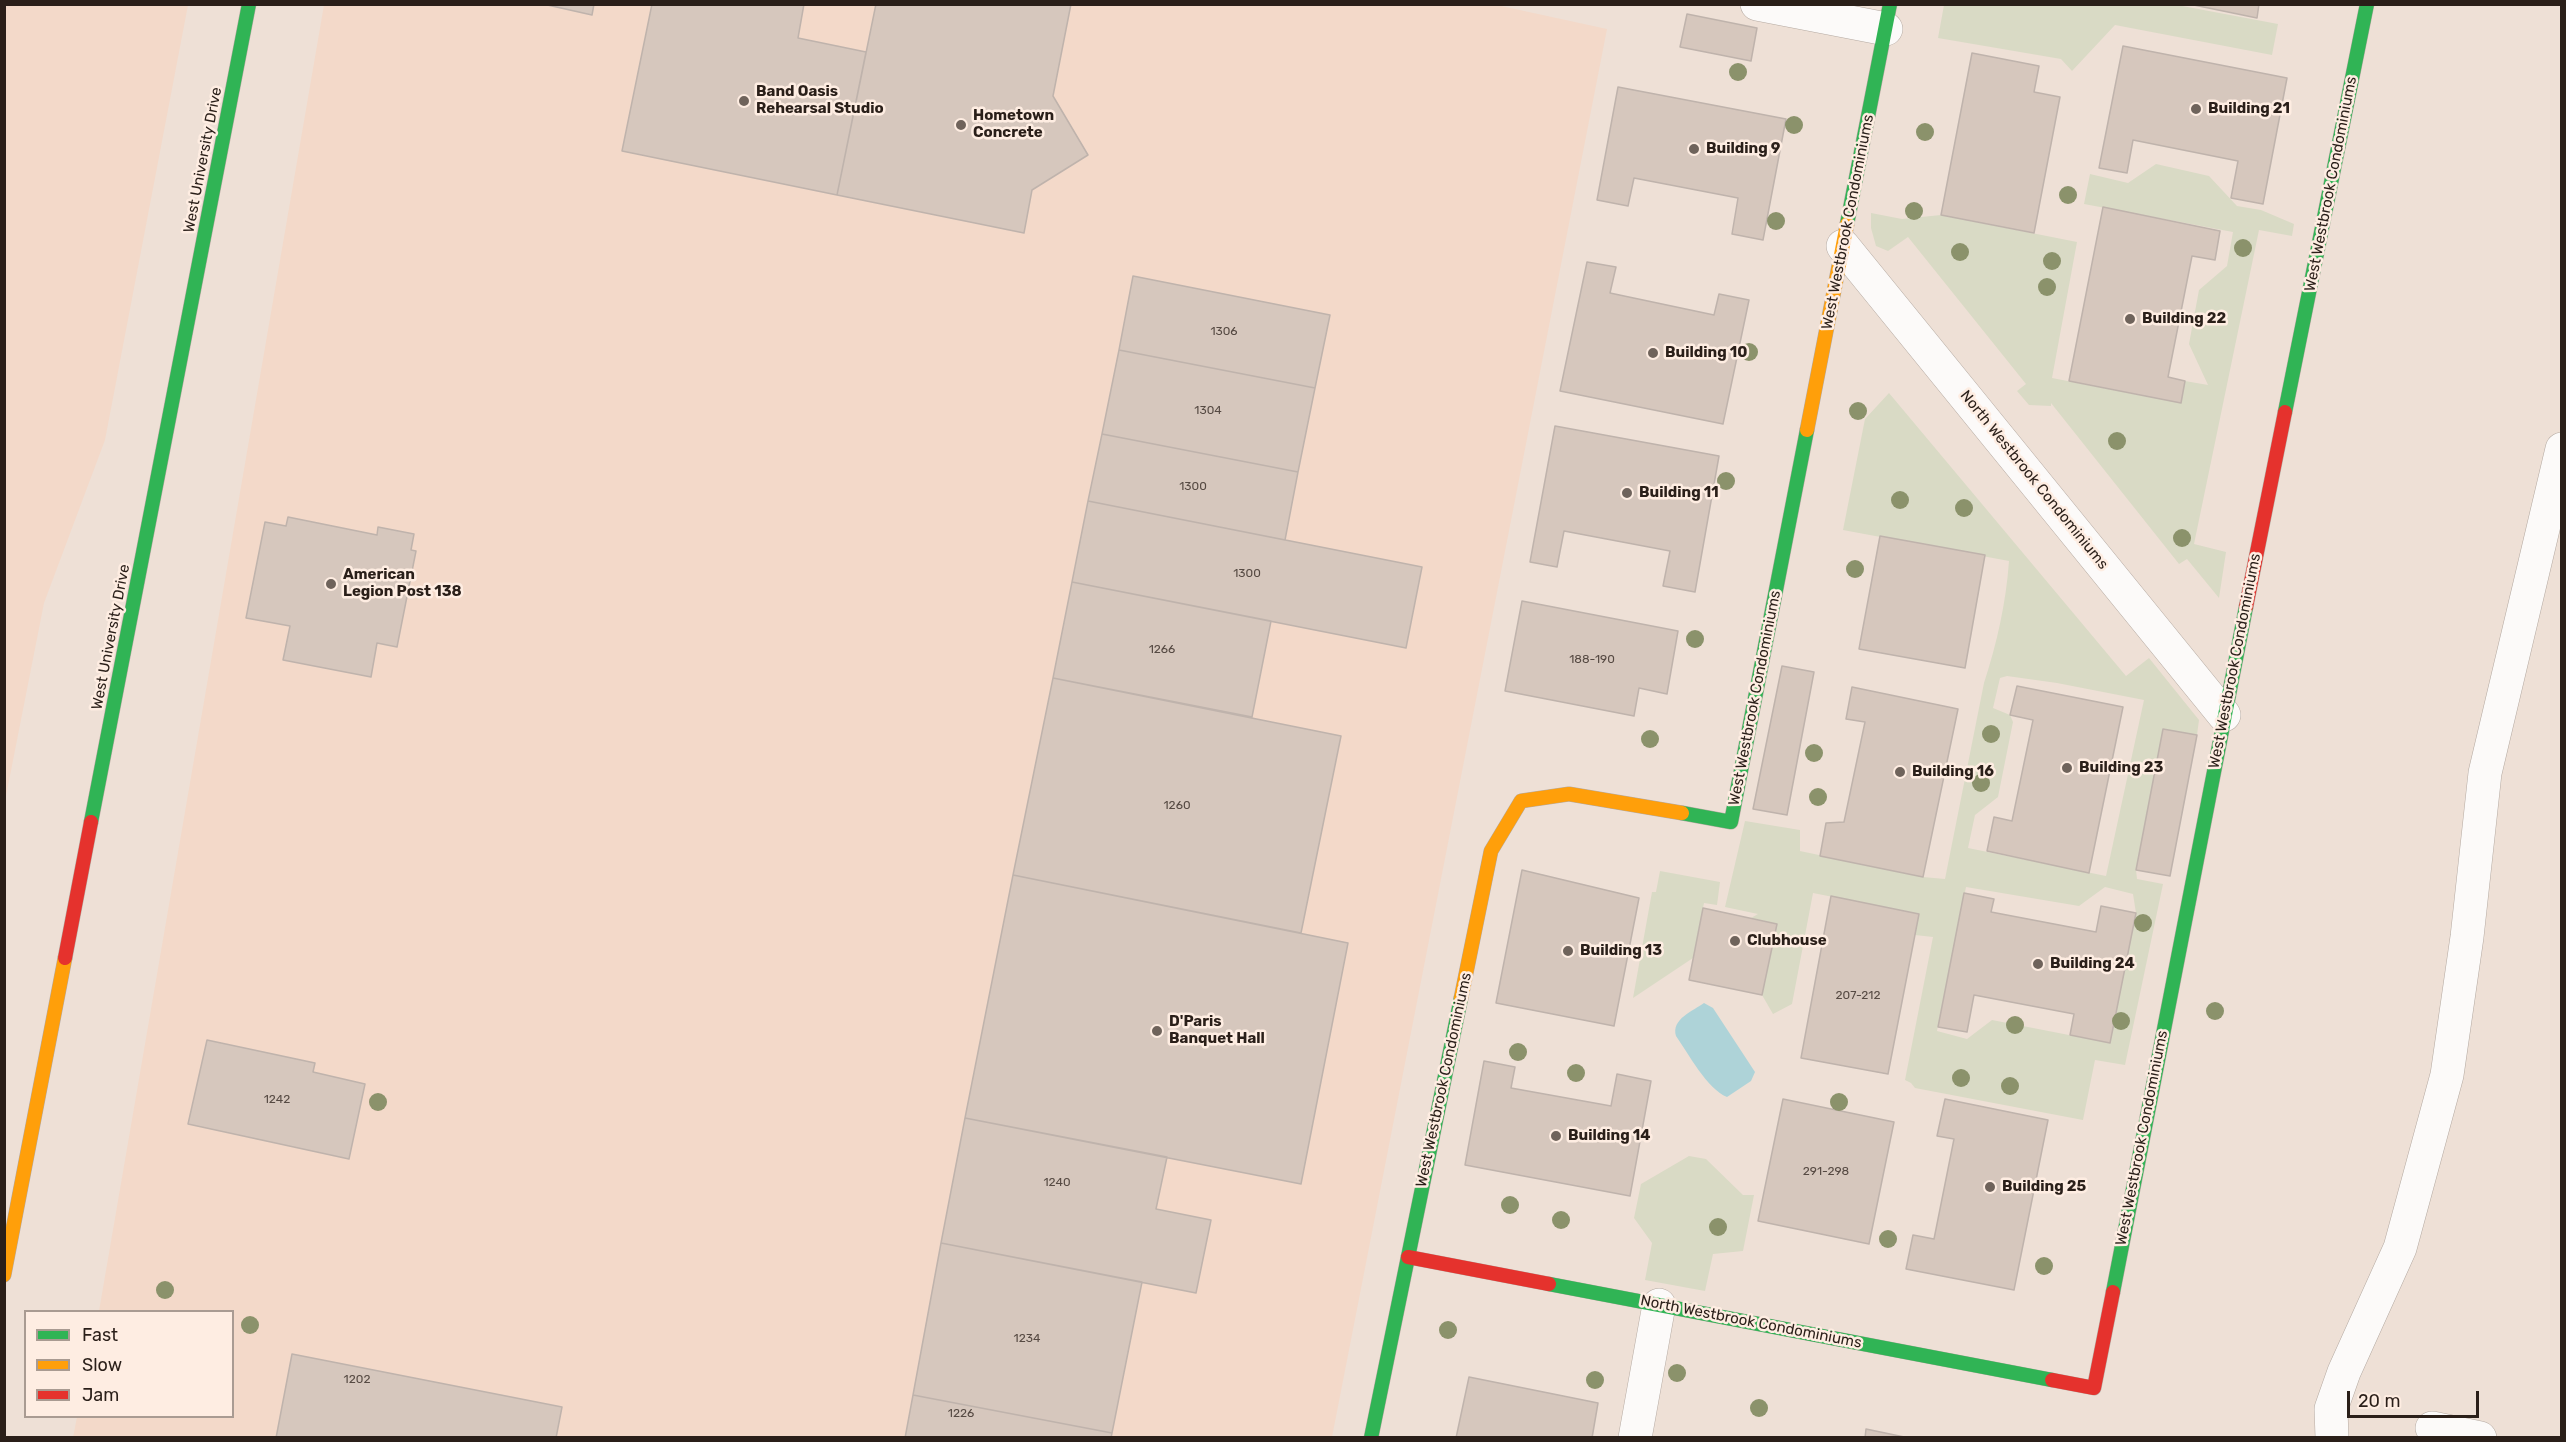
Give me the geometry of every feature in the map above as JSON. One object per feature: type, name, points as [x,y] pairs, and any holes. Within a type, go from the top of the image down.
[{"type":"street","name":"West University Drive","points":[[4,1275],[249,4]]},
{"type":"street","points":[[1757,4],[1888,17]]},
{"type":"street","name":"West Westbrook Condominiums","points":[[2094,1388],[2224,715],[2367,4]]},
{"type":"street","name":"West Westbrook Condominiums","points":[[1371,1437],[1491,851],[1521,801],[1569,794],[1731,822],[1888,17]]},
{"type":"street","name":"North Westbrook Condominiums","points":[[1843,246],[2224,715]]},
{"type":"street","points":[[2332,1437],[2331,1409],[2344,1372],[2400,1248],[2447,1075],[2467,937],[2485,773],[2562,449]]},
{"type":"street","name":"North Westbrook Condominiums","points":[[1408,1257],[2094,1388]]},
{"type":"street","points":[[1635,1437],[1659,1305]]},
{"type":"street","points":[[2432,1428],[2480,1437]]},
{"type":"shaded area","points":[[5,4],[188,5],[105,440],[44,603],[5,801]]},
{"type":"shaded area","points":[[1492,4],[1607,29],[1332,1437],[73,1438],[77,1418],[234,1418],[234,1310],[99,1310],[324,5]]},
{"type":"green space","points":[[1944,5],[2177,5],[2278,24],[2272,55],[2115,25],[2072,71],[2061,59],[1938,38]]},
{"type":"green space","points":[[2156,164],[2209,176],[2237,206],[2261,210],[2294,224],[2292,236],[2259,230],[2194,544],[2226,552],[2219,598],[2187,559],[2179,564],[2051,403],[2051,406],[2029,405],[2017,391],[2026,384],[1908,237],[1888,251],[1876,246],[1871,228],[1871,213],[1902,219],[1941,215],[2077,242],[2052,378],[2181,403],[2185,381],[2208,385],[2189,344],[2199,290],[2227,266],[2233,232],[2084,204],[2090,174],[2128,183]]},
{"type":"green space","points":[[1889,393],[2126,676],[2149,658],[2199,720],[2197,735],[2163,729],[2136,870],[2137,879],[2163,884],[2125,1065],[2095,1060],[2083,1120],[1915,1088],[1905,1080],[1933,937],[1915,935],[1919,914],[1813,893],[1792,1004],[1773,1014],[1762,995],[1777,924],[1751,918],[1758,914],[1725,907],[1745,821],[1800,830],[1800,851],[1923,877],[1945,879],[1984,683],[2000,623],[2009,561],[1843,530],[1865,419]],"holes":[[[2007,676],[2144,700],[2106,876],[1968,848],[1975,815],[1998,797],[2013,722],[2010,715],[1993,708],[2000,678]],[[1966,887],[2079,906],[2105,887],[2133,894],[2136,913],[2110,1043],[1992,1020],[1967,1039],[1937,1031]]]},
{"type":"green space","points":[[1660,871],[1720,882],[1717,905],[1704,903],[1693,958],[1633,998],[1652,892],[1656,892]]},
{"type":"green space","points":[[1689,1156],[1706,1159],[1743,1195],[1754,1195],[1743,1251],[1713,1254],[1705,1291],[1645,1280],[1652,1243],[1634,1218],[1641,1184]]},
{"type":"water","points":[[1704,1003],[1713,1008],[1755,1072],[1751,1081],[1727,1097],[1705,1079],[1676,1036],[1675,1030],[1680,1020]]},
{"type":"building","points":[[543,4],[594,4],[592,15]]},
{"type":"building","name":"Band Oasis Rehearsal Studio","points":[[652,4],[804,4],[798,38],[866,52],[837,195],[622,151]]},
{"type":"building","name":"Hometown Concrete","points":[[876,4],[1071,4],[1053,96],[1088,155],[1032,190],[1024,233],[837,195]]},
{"type":"building","points":[[2189,4],[2259,4],[2257,18]]},
{"type":"building","points":[[1687,14],[1757,28],[1751,61],[1680,47]]},
{"type":"building","name":"Building 21","points":[[2123,46],[2287,78],[2263,204],[2231,198],[2238,161],[2133,140],[2127,173],[2099,168]]},
{"type":"building","points":[[1972,53],[2039,66],[2034,92],[2060,97],[2034,233],[1941,215]]},
{"type":"building","name":"Building 9","points":[[1618,87],[1786,119],[1763,240],[1732,234],[1738,198],[1634,178],[1628,206],[1597,200]]},
{"type":"building","name":"Building 22","points":[[2103,207],[2220,231],[2215,260],[2192,256],[2168,377],[2185,381],[2181,403],[2069,381]]},
{"type":"building","name":"Building 10","points":[[1587,262],[1616,267],[1610,293],[1714,315],[1719,294],[1749,300],[1723,424],[1560,391]]},
{"type":"building","points":[[1133,276],[1330,315],[1315,388],[1119,350]]},
{"type":"building","points":[[1119,350],[1315,388],[1298,472],[1102,434]]},
{"type":"building","name":"Building 11","points":[[1555,426],[1719,456],[1695,592],[1663,586],[1670,551],[1564,531],[1557,567],[1530,562]]},
{"type":"building","points":[[1102,434],[1298,472],[1285,540],[1088,501]]},
{"type":"building","points":[[1088,501],[1422,567],[1406,648],[1072,582]]},
{"type":"building","name":"American Legion Post 138","points":[[288,517],[377,535],[378,527],[414,534],[411,550],[416,551],[397,647],[377,643],[371,677],[283,660],[290,626],[246,618],[265,522],[286,526]]},
{"type":"building","points":[[1880,536],[1985,555],[1965,668],[1859,649]]},
{"type":"building","points":[[1072,582],[1271,621],[1252,717],[1053,678]]},
{"type":"building","points":[[1522,601],[1678,631],[1667,694],[1639,688],[1634,716],[1505,691]]},
{"type":"building","points":[[1782,666],[1814,672],[1787,815],[1753,809]]},
{"type":"building","points":[[1053,678],[1341,736],[1301,933],[1013,875]]},
{"type":"building","name":"Building 23","points":[[2017,686],[2123,707],[2089,873],[1987,851],[1994,817],[2012,821],[2033,720],[2010,715]]},
{"type":"building","name":"Building 16","points":[[1852,687],[1958,709],[1923,877],[1820,856],[1826,823],[1844,822],[1865,722],[1846,719]]},
{"type":"building","points":[[2163,729],[2197,735],[2170,876],[2136,870]]},
{"type":"building","name":"Building 13","points":[[1522,870],[1639,898],[1614,1026],[1496,1003]]},
{"type":"building","name":"D'Paris Banquet Hall","points":[[1013,875],[1348,943],[1301,1184],[965,1118]]},
{"type":"building","name":"Building 24","points":[[1964,893],[1994,899],[1991,912],[2096,932],[2101,906],[2136,913],[2110,1043],[2070,1035],[2074,1014],[1974,995],[1967,1032],[1938,1027]]},
{"type":"building","points":[[1831,896],[1919,914],[1888,1074],[1801,1058]]},
{"type":"building","name":"Clubhouse","points":[[1703,908],[1777,924],[1762,995],[1689,980]]},
{"type":"building","points":[[207,1040],[315,1063],[313,1072],[365,1084],[349,1159],[188,1124]]},
{"type":"building","name":"Building 14","points":[[1484,1061],[1515,1067],[1511,1088],[1611,1106],[1617,1074],[1651,1081],[1630,1196],[1465,1165]]},
{"type":"building","points":[[1783,1099],[1894,1122],[1869,1244],[1758,1221]]},
{"type":"building","name":"Building 25","points":[[1945,1099],[2048,1120],[2014,1290],[1906,1269],[1913,1235],[1934,1239],[1954,1139],[1937,1136]]},
{"type":"building","points":[[965,1118],[1167,1157],[1156,1209],[1211,1220],[1196,1293],[941,1243]]},
{"type":"building","points":[[941,1243],[1142,1282],[1112,1433],[913,1395]]},
{"type":"building","points":[[292,1354],[562,1407],[556,1438],[276,1438]]},
{"type":"building","points":[[1469,1377],[1598,1403],[1592,1438],[1456,1438]]},
{"type":"building","points":[[913,1395],[1112,1433],[1111,1438],[905,1438]]},
{"type":"building","points":[[1866,1429],[1909,1438],[1865,1438]]},
{"type":"traffic: fast","points":[[91,822],[249,4]]},
{"type":"traffic: fast","points":[[1847,224],[1890,4]]},
{"type":"traffic: fast","points":[[2285,412],[2367,4]]},
{"type":"traffic: fast","points":[[1682,813],[1731,822],[1807,430]]},
{"type":"traffic: fast","points":[[2113,1292],[2246,607]]},
{"type":"traffic: fast","points":[[1371,1438],[1461,998]]},
{"type":"traffic: fast","points":[[1549,1284],[2052,1380]]},
{"type":"traffic: slow","points":[[1807,430],[1847,224]]},
{"type":"traffic: slow","points":[[1461,998],[1491,851],[1521,801],[1569,794],[1682,813]]},
{"type":"traffic: slow","points":[[4,1275],[65,958]]},
{"type":"traffic: jam","points":[[2246,607],[2285,412]]},
{"type":"traffic: jam","points":[[65,958],[91,822]]},
{"type":"traffic: jam","points":[[1408,1257],[1549,1284]]},
{"type":"traffic: jam","points":[[2052,1380],[2094,1388],[2113,1292]]},
{"type":"place","name":"Band Oasis Rehearsal Studio","points":[[744,101]]},
{"type":"place","name":"Building 21","points":[[2196,109]]},
{"type":"place","name":"Hometown Concrete","points":[[961,125]]},
{"type":"place","name":"Building 9","points":[[1694,149]]},
{"type":"place","name":"Building 22","points":[[2130,319]]},
{"type":"place","name":"Building 10","points":[[1653,353]]},
{"type":"place","name":"Building 11","points":[[1627,493]]},
{"type":"place","name":"American Legion Post 138","points":[[331,584]]},
{"type":"place","name":"Building 23","points":[[2067,768]]},
{"type":"place","name":"Building 16","points":[[1900,772]]},
{"type":"place","name":"Clubhouse","points":[[1735,941]]},
{"type":"place","name":"Building 13","points":[[1568,951]]},
{"type":"place","name":"Building 24","points":[[2038,964]]},
{"type":"place","name":"D'Paris Banquet Hall","points":[[1157,1031]]},
{"type":"place","name":"Building 14","points":[[1556,1136]]},
{"type":"place","name":"Building 25","points":[[1990,1187]]}]
